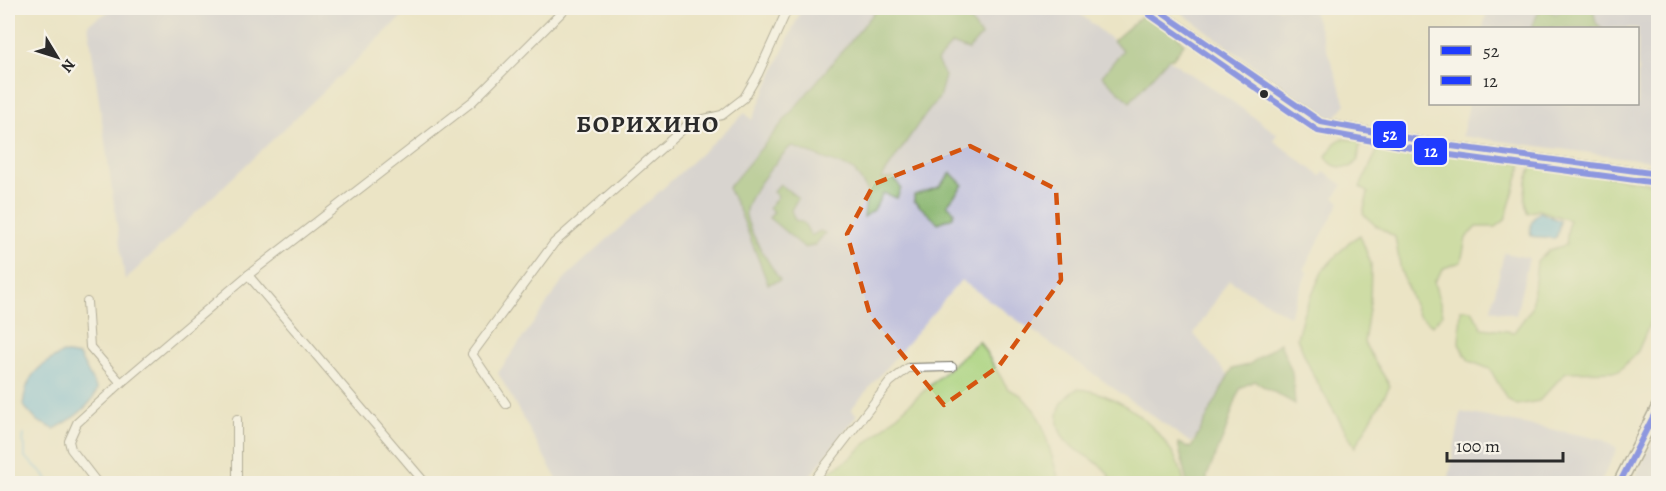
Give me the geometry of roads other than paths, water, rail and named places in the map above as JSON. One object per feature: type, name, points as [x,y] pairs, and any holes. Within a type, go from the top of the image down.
[{"type":"main road","points":[[1619,483],[1659,407]]},
{"type":"street","points":[[98,483],[71,450],[69,441],[77,423],[248,275],[473,101],[566,8]]},
{"type":"street","points":[[506,404],[472,354],[554,243],[691,122],[722,115],[744,98],[758,74],[788,8]]},
{"type":"street","points":[[1155,8],[1321,122],[1451,146],[1659,174]]},
{"type":"street","points":[[248,275],[426,483]]},
{"type":"street","points":[[87,302],[90,347],[121,383]]},
{"type":"street","points":[[811,483],[884,390],[899,375],[908,368],[952,367]]},
{"type":"street","points":[[237,419],[237,483]]},
{"type":"water","points":[[1540,212],[1560,221],[1557,236],[1553,239],[1531,236],[1532,223]]},
{"type":"water","points":[[63,353],[79,356],[97,389],[86,407],[54,429],[37,421],[23,405],[30,379],[40,367]]},
{"type":"waterway","points":[[24,435],[25,457],[43,473],[50,484]]},
{"type":"district","name":"БОРИХИНО","points":[[648,124]]}]
